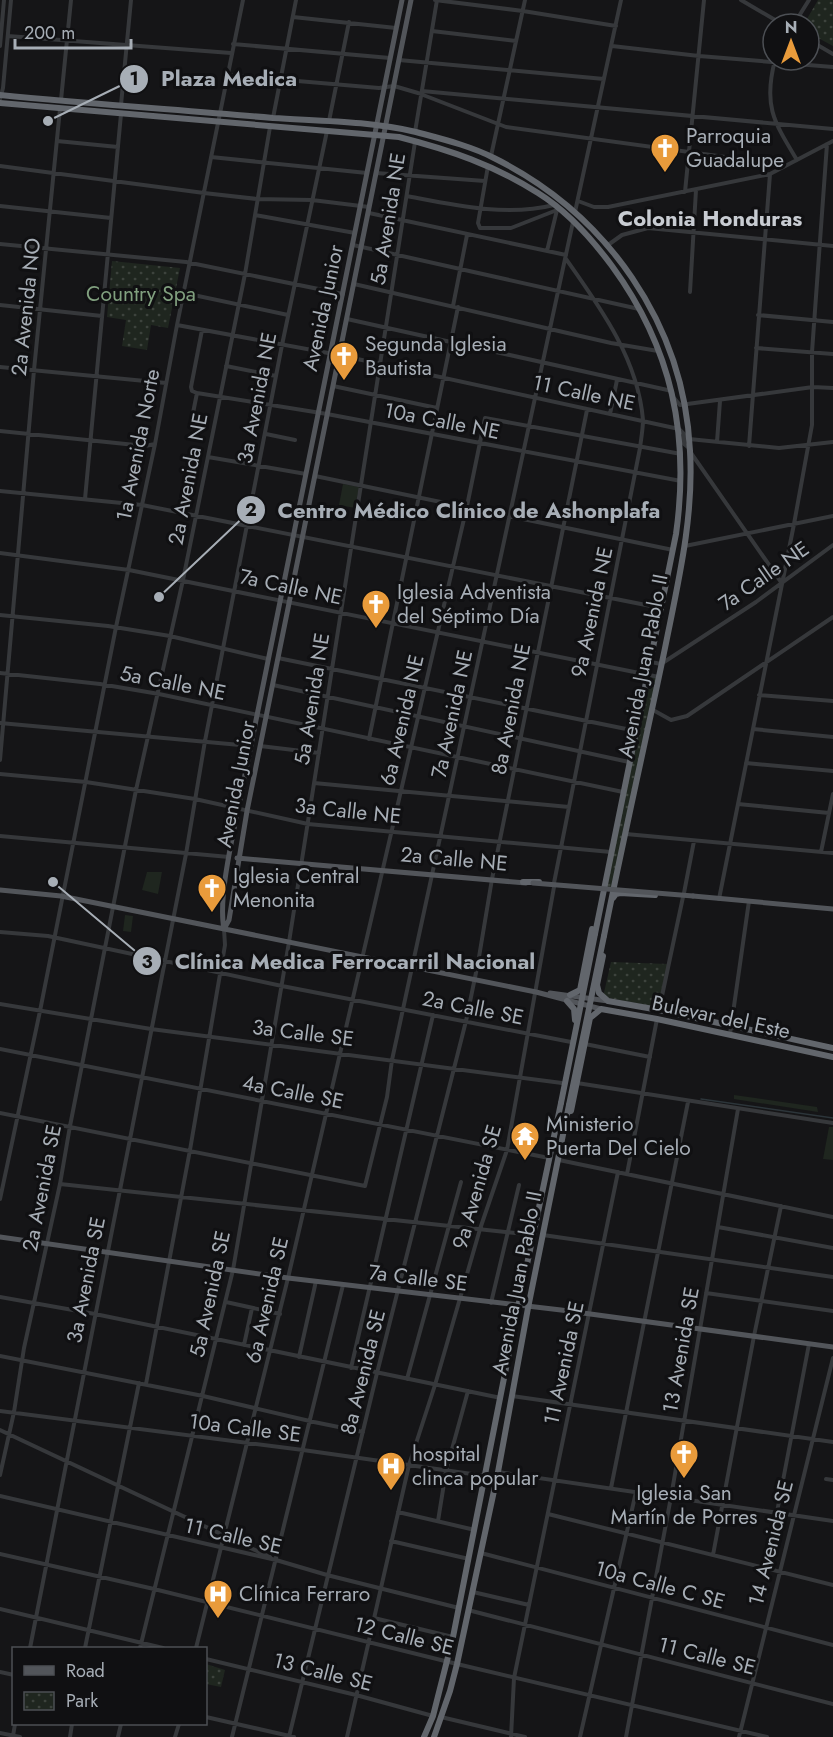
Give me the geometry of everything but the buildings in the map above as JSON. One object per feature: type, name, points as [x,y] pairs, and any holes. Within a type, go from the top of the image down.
[{"type":"highway","name":"Avenida Juan Pablo II","points":[[0,98],[61,100],[385,127],[415,132],[491,156],[553,193],[609,245],[644,296],[662,331],[674,364],[684,404],[690,451],[685,546],[528,1308],[498,1472],[457,1664],[434,1737]]},
{"type":"highway","name":"Avenida Juan Pablo II","points":[[0,98],[60,109],[384,135],[450,150],[488,165],[539,193],[573,222],[600,250],[640,309],[660,351],[673,393],[681,454],[679,513],[673,550],[558,1121],[518,1307],[459,1608],[433,1716],[424,1737]]},
{"type":"highway","points":[[488,165],[493,161],[506,168],[517,170]]},
{"type":"highway","points":[[617,872],[619,887],[624,892]]},
{"type":"highway","points":[[593,889],[601,886],[606,878]]},
{"type":"highway","points":[[523,882],[529,885],[593,889],[599,892],[601,902]]},
{"type":"highway","points":[[610,904],[616,894],[624,892],[696,897]]},
{"type":"highway","points":[[558,1121],[556,1110],[576,1015],[569,998],[580,990],[593,923],[599,912]]},
{"type":"highway","points":[[608,914],[609,926],[597,985],[598,993],[608,1001]]},
{"type":"highway","points":[[585,969],[588,973],[593,974],[600,970]]},
{"type":"highway","name":"Bulevar del Este","points":[[608,1001],[660,1010],[833,1048]]},
{"type":"highway","points":[[566,1122],[571,1111],[590,1018],[601,1009]]},
{"type":"highway","name":"Bulevar del Este","points":[[601,1009],[833,1057]]},
{"type":"highway","points":[[572,1034],[582,1032],[585,1041]]},
{"type":"highway","points":[[537,1217],[540,1221],[538,1230],[543,1235]]},
{"type":"main road","name":"Avenida Junior","points":[[224,929],[222,918],[229,857],[238,809],[402,0]]},
{"type":"main road","name":"Avenida Junior","points":[[224,929],[229,920],[247,811],[411,0]]},
{"type":"main road","name":"2a Calle NE","points":[[229,857],[833,909]]},
{"type":"main road","points":[[0,890],[61,896],[536,992],[569,998],[608,1001]]},
{"type":"main road","points":[[569,998],[601,1009]]},
{"type":"main road","name":"7a Calle SE","points":[[0,1237],[288,1278],[589,1314],[833,1347]]},
{"type":"street","points":[[0,46],[4,0]]},
{"type":"street","points":[[0,98],[10,0]]},
{"type":"street","points":[[61,100],[71,0]]},
{"type":"street","points":[[121,105],[132,0]]},
{"type":"street","name":"1a Avenida Norte","points":[[0,1199],[2,1175],[40,1011],[61,896],[155,444],[243,0]]},
{"type":"street","points":[[273,118],[296,0]]},
{"type":"street","points":[[436,0],[616,26]]},
{"type":"street","name":"5a Avenida NE","points":[[415,132],[436,0]]},
{"type":"street","points":[[491,156],[525,0]]},
{"type":"street","points":[[575,212],[621,0]]},
{"type":"street","points":[[686,192],[704,0]]},
{"type":"street","points":[[741,0],[762,12]]},
{"type":"street","points":[[293,17],[396,28]]},
{"type":"street","points":[[328,122],[349,22]]},
{"type":"street","points":[[432,31],[516,41]]},
{"type":"street","points":[[8,36],[232,53]]},
{"type":"street","points":[[233,44],[390,58]]},
{"type":"street","points":[[612,46],[761,60]]},
{"type":"street","points":[[399,60],[604,79]]},
{"type":"street","points":[[774,72],[770,103],[772,116],[797,160]]},
{"type":"street","points":[[227,75],[336,84],[394,86],[422,93],[498,124],[776,164]]},
{"type":"street","points":[[422,93],[833,129]]},
{"type":"street","name":"2a Avenida NO","points":[[0,760],[34,370],[60,109]]},
{"type":"street","points":[[85,499],[121,114]]},
{"type":"street","name":"2a Avenida NE","points":[[113,906],[136,790],[183,580],[245,274],[270,126]]},
{"type":"street","name":"3a Avenida NE","points":[[173,919],[282,345],[327,131]]},
{"type":"street","points":[[57,141],[118,147]]},
{"type":"street","name":"5a Avenida NE","points":[[289,942],[416,141]]},
{"type":"street","points":[[578,201],[594,207],[608,207],[770,174],[833,141]]},
{"type":"street","points":[[719,899],[812,425],[812,352],[827,144]]},
{"type":"street","points":[[211,157],[368,173]]},
{"type":"street","points":[[488,165],[478,226],[512,228],[556,208]]},
{"type":"street","points":[[0,166],[257,199],[312,200],[362,206],[403,221],[566,256]]},
{"type":"street","points":[[376,173],[485,182]]},
{"type":"street","points":[[749,446],[770,174]]},
{"type":"street","points":[[690,292],[696,190]]},
{"type":"street","points":[[407,196],[480,208],[556,208]]},
{"type":"street","points":[[0,206],[111,218]]},
{"type":"street","points":[[547,251],[556,208]]},
{"type":"street","points":[[255,215],[356,233]]},
{"type":"street","name":"7a Avenida NE","points":[[312,1175],[365,1186],[573,222]]},
{"type":"street","points":[[609,245],[622,235],[648,228],[833,246]]},
{"type":"street","points":[[453,306],[467,235]]},
{"type":"street","points":[[0,244],[190,263],[344,294]]},
{"type":"street","points":[[353,246],[640,309]]},
{"type":"street","name":"9a Avenida NE","points":[[536,992],[573,782],[623,539],[643,421],[637,384],[621,345],[595,299],[566,256]]},
{"type":"street","points":[[354,284],[621,345],[660,351]]},
{"type":"street","points":[[184,293],[288,315]]},
{"type":"street","points":[[0,304],[102,316]]},
{"type":"street","name":"6a Avenida NE","points":[[369,739],[458,307]]},
{"type":"street","points":[[759,315],[833,322]]},
{"type":"street","points":[[347,320],[673,393],[678,404],[720,401],[813,387],[833,388]]},
{"type":"street","name":"11 Calle NE","points":[[177,325],[339,355],[679,429]]},
{"type":"street","points":[[191,423],[197,393],[192,391],[191,387],[202,330]]},
{"type":"street","points":[[756,348],[833,354]]},
{"type":"street","points":[[226,366],[276,376]]},
{"type":"street","points":[[0,367],[166,383]]},
{"type":"street","points":[[610,414],[617,380]]},
{"type":"street","points":[[333,386],[437,408]]},
{"type":"street","name":"10a Calle NE","points":[[197,393],[272,404],[681,481]]},
{"type":"street","points":[[717,442],[720,401]]},
{"type":"street","name":"8a Avenida NE","points":[[475,980],[492,879],[587,410]]},
{"type":"street","name":"6a Avenida NE","points":[[362,957],[485,418],[529,428]]},
{"type":"street","points":[[529,428],[681,454]]},
{"type":"street","points":[[679,429],[684,434],[686,447],[782,583]]},
{"type":"street","points":[[0,431],[145,446],[155,444]]},
{"type":"street","points":[[266,434],[295,440]]},
{"type":"street","points":[[689,439],[779,448],[833,442]]},
{"type":"street","points":[[208,457],[306,474]]},
{"type":"street","points":[[314,476],[673,550]]},
{"type":"street","points":[[0,491],[142,505],[661,608]]},
{"type":"street","points":[[685,546],[833,516]]},
{"type":"street","name":"7a Calle NE","points":[[661,664],[782,583],[833,545]]},
{"type":"street","name":"7a Calle NE","points":[[0,553],[129,570],[183,580],[659,677]]},
{"type":"street","points":[[0,615],[116,627],[171,636],[268,659]]},
{"type":"street","points":[[652,710],[671,720],[687,716],[833,617]]},
{"type":"street","points":[[278,658],[636,731]]},
{"type":"street","points":[[650,662],[661,664]]},
{"type":"street","name":"5a Calle NE","points":[[0,673],[105,685],[159,694],[623,792]]},
{"type":"street","points":[[273,685],[629,762]]},
{"type":"street","points":[[759,695],[833,701]]},
{"type":"street","points":[[2,724],[251,746]]},
{"type":"street","points":[[753,729],[833,737]]},
{"type":"street","points":[[260,746],[319,753]]},
{"type":"street","points":[[746,764],[833,771]]},
{"type":"street","name":"3a Calle NE","points":[[0,774],[86,782],[136,790],[308,824],[611,852]]},
{"type":"street","points":[[314,783],[569,807]]},
{"type":"street","points":[[821,852],[833,794]]},
{"type":"street","points":[[738,804],[829,813]]},
{"type":"street","points":[[626,834],[833,853]]},
{"type":"street","name":"2a Calle NE","points":[[0,836],[229,857]]},
{"type":"street","points":[[660,1010],[694,841]]},
{"type":"street","points":[[730,1035],[749,901]]},
{"type":"street","name":"2a Avenida SE","points":[[0,1475],[60,1184],[113,906]]},
{"type":"street","name":"3a Avenida SE","points":[[30,1647],[173,919]]},
{"type":"street","points":[[146,1384],[201,1089],[225,945],[224,929]]},
{"type":"street","name":"2a Calle SE","points":[[0,932],[53,938],[282,986],[571,1042]]},
{"type":"street","name":"5a Avenida SE","points":[[140,1646],[218,1340],[233,1270],[289,942]]},
{"type":"street","name":"6a Avenida SE","points":[[196,1647],[257,1408],[362,957]]},
{"type":"street","name":"8a Avenida SE","points":[[291,1737],[376,1373],[399,1292],[414,1222],[475,980]]},
{"type":"street","name":"9a Avenida SE","points":[[346,1737],[409,1465],[461,1300],[480,1229],[507,1150],[536,992]]},
{"type":"street","name":"3a Calle SE","points":[[0,1004],[151,1029],[562,1083]]},
{"type":"street","points":[[351,1368],[433,1015]]},
{"type":"street","points":[[627,1174],[657,1019]]},
{"type":"street","points":[[585,1041],[650,1057]]},
{"type":"street","name":"4a Calle SE","points":[[0,1049],[550,1159]]},
{"type":"street","points":[[577,1083],[833,1123]]},
{"type":"street","points":[[611,1488],[688,1102]]},
{"type":"street","name":"13 Avenida SE","points":[[626,1737],[738,1109]]},
{"type":"street","points":[[0,1113],[312,1175]]},
{"type":"street","points":[[559,1160],[833,1218]]},
{"type":"street","name":"11 Avenida SE","points":[[511,1736],[514,1678],[618,1172]]},
{"type":"street","points":[[407,1379],[461,1182]]},
{"type":"street","points":[[60,1184],[534,1235]]},
{"type":"street","points":[[490,1303],[519,1185]]},
{"type":"street","points":[[713,1555],[781,1206]]},
{"type":"street","points":[[718,1227],[833,1248]]},
{"type":"street","points":[[543,1235],[833,1277]]},
{"type":"street","points":[[299,1357],[316,1281]]},
{"type":"street","points":[[232,1737],[343,1285]]},
{"type":"street","points":[[706,1293],[833,1311]]},
{"type":"street","points":[[0,1298],[95,1314],[501,1398]]},
{"type":"street","points":[[226,1302],[279,1314]]},
{"type":"street","points":[[244,1345],[252,1308]]},
{"type":"street","points":[[777,1512],[809,1343]]},
{"type":"street","points":[[0,1356],[146,1384],[363,1432]]},
{"type":"street","name":"14 Avenida SE","points":[[739,1737],[778,1572],[833,1358]]},
{"type":"street","points":[[86,1647],[139,1383]]},
{"type":"street","points":[[438,1521],[446,1470],[468,1391]]},
{"type":"street","points":[[512,1396],[833,1442]]},
{"type":"street","name":"10a Calle SE","points":[[0,1411],[486,1476]]},
{"type":"street","points":[[0,1430],[276,1560]]},
{"type":"street","points":[[498,1472],[833,1521]]},
{"type":"street","points":[[826,1479],[833,1480]]},
{"type":"street","points":[[580,1737],[636,1492]]},
{"type":"street","name":"11 Calle SE","points":[[0,1496],[276,1560],[459,1608]]},
{"type":"street","points":[[398,1512],[474,1530]]},
{"type":"street","points":[[548,1514],[833,1585]]},
{"type":"street","points":[[392,1541],[469,1558]]},
{"type":"street","name":"10a Calle C SE","points":[[480,1553],[833,1645]]},
{"type":"street","name":"12 Calle SE","points":[[0,1554],[767,1737]]},
{"type":"street","points":[[472,1592],[529,1605]]},
{"type":"street","points":[[0,1609],[140,1646]]},
{"type":"street","name":"11 Calle SE","points":[[468,1610],[833,1704]]},
{"type":"street","points":[[374,1618],[453,1636]]},
{"type":"street","name":"13 Calle SE","points":[[207,1659],[433,1716]]},
{"type":"street","points":[[207,1717],[291,1737]]},
{"type":"street","points":[[441,1717],[511,1736],[525,1737]]},
{"type":"street","points":[[0,1733],[20,1737]]},
{"type":"green space","points":[[818,0],[833,0],[833,46],[821,40],[821,12],[811,12]]},
{"type":"green space","name":"Country Spa","points":[[112,261],[180,268],[168,328],[151,325],[147,350],[122,346],[126,320],[107,317]]},
{"type":"green space","points":[[343,484],[359,487],[355,508],[339,505]]},
{"type":"green space","points":[[647,675],[659,677],[614,888],[604,887]]},
{"type":"green space","points":[[147,872],[162,872],[158,894],[142,890]]},
{"type":"green space","points":[[125,915],[133,916],[131,932],[123,931]]},
{"type":"green space","points":[[611,962],[668,964],[658,1007],[603,997]]},
{"type":"green space","points":[[734,1095],[817,1107],[818,1112],[734,1099]]},
{"type":"green space","points":[[829,1127],[833,1127],[833,1160],[823,1159]]},
{"type":"green space","points":[[207,1664],[225,1670],[221,1687],[207,1684]]},
{"type":"waterway","points":[[701,1099],[833,1118]]},
{"type":"place","name":"Plaza Medica","points":[[48,121]]},
{"type":"place","name":"Parroquia Guadalupe","points":[[665,174]]},
{"type":"place","name":"Segunda Iglesia Bautista","points":[[344,382]]},
{"type":"place","name":"Centro Médico Clínico de Ashonplafa","points":[[159,597]]},
{"type":"place","name":"Iglesia Adventista del Séptimo Día","points":[[376,630]]},
{"type":"place","name":"Clínica Medica Ferrocarril Nacional","points":[[53,882]]},
{"type":"place","name":"Iglesia Central Menonita","points":[[212,914]]},
{"type":"place","name":"Ministerio Puerta Del Cielo","points":[[525,1162]]},
{"type":"place","name":"Iglesia San Martín de Porres","points":[[684,1480]]},
{"type":"place","name":"hospital clinca popular","points":[[391,1492]]},
{"type":"place","name":"Clínica Ferraro","points":[[218,1620]]},
{"type":"district","name":"Colonia Honduras","points":[[710,218]]}]
